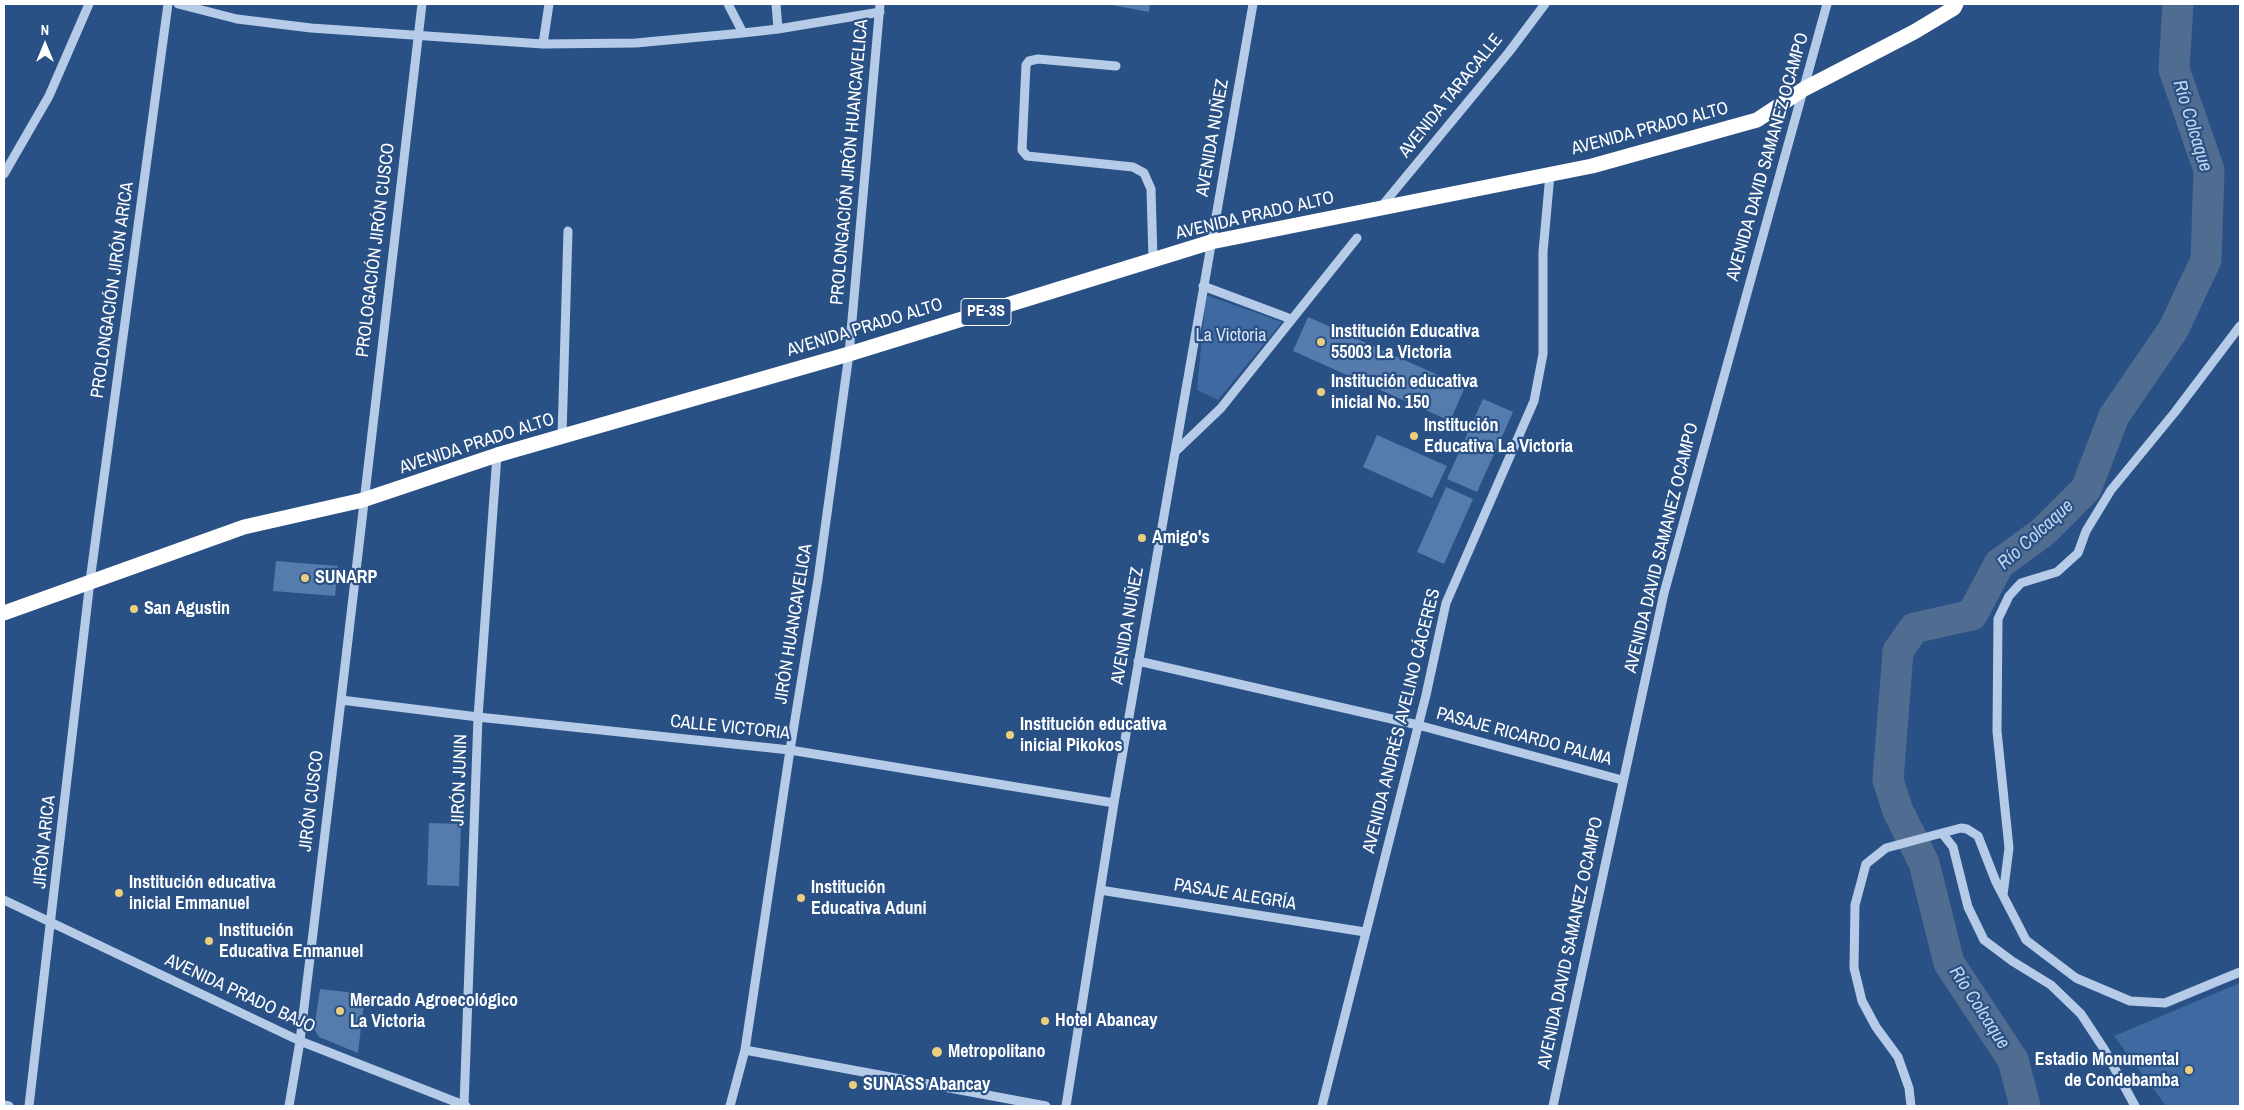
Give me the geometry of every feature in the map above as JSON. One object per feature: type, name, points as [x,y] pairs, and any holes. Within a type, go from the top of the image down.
[{"type":"highway","name":"AVENIDA PRADO ALTO","points":[[4,613],[244,527],[363,500],[497,455],[849,354],[1211,242],[1592,166],[1757,120],[1804,89],[1914,32],[1954,8],[1956,4]]},
{"type":"street","points":[[4,174],[49,96],[89,4]]},
{"type":"street","name":"PROLONGACIÓN JIRÓN ARICA","points":[[90,581],[168,4]]},
{"type":"street","points":[[178,4],[237,19],[311,28],[543,44],[636,43],[778,30],[880,8]]},
{"type":"street","name":"PROLOGACIÓN JIRÓN CUSCO","points":[[363,500],[422,4]]},
{"type":"street","points":[[543,44],[549,4]]},
{"type":"street","points":[[728,4],[744,33]]},
{"type":"street","points":[[776,4],[778,30]]},
{"type":"street","name":"AVENIDA NUÑEZ","points":[[1066,1106],[1138,661],[1253,4]]},
{"type":"street","name":"AVENIDA TARACALLE","points":[[1381,207],[1509,52],[1545,4]]},
{"type":"street","name":"AVENIDA DAVID SAMANEZ OCAMPO","points":[[1553,1106],[1622,780],[1664,593],[1827,4]]},
{"type":"street","name":"PROLONGACIÓN JIRÓN HUANCAVELICA","points":[[849,354],[880,8]]},
{"type":"street","points":[[1116,66],[1038,59],[1030,61],[1026,65],[1022,150],[1027,156],[1134,167],[1144,172],[1151,189],[1153,260]]},
{"type":"street","name":"AVENIDA ANDRÉS AVELINO CÁCERES","points":[[1322,1106],[1418,725],[1446,603],[1534,401],[1543,354],[1543,252],[1550,174]]},
{"type":"street","points":[[562,436],[568,231]]},
{"type":"street","points":[[1175,452],[1221,408],[1357,238]]},
{"type":"street","points":[[1203,286],[1291,319]]},
{"type":"street","points":[[2003,895],[2009,848],[1997,731],[1998,619],[2009,596],[2021,583],[2057,572],[2078,553],[2086,530],[2111,490],[2186,399],[2240,326]]},
{"type":"street","name":"JIRÓN HUANCAVELICA","points":[[730,1106],[746,1050],[790,750],[818,580],[849,354]]},
{"type":"street","name":"JIRÓN JUNIN","points":[[465,1106],[478,717],[497,455]]},
{"type":"street","name":"JIRÓN CUSCO","points":[[289,1106],[300,1041],[363,500]]},
{"type":"street","name":"JIRÓN ARICA","points":[[30,1106],[90,581]]},
{"type":"street","name":"PASAJE RICARDO PALMA","points":[[1138,661],[1418,725],[1622,780]]},
{"type":"street","name":"CALLE VICTORIA","points":[[341,700],[478,717],[790,750],[1114,803]]},
{"type":"street","points":[[1911,1106],[1909,1088],[1898,1057],[1876,1027],[1862,1001],[1854,968],[1855,905],[1866,864],[1886,848],[1961,828],[1967,829],[1978,836],[2003,895],[2026,940],[2076,978],[2101,987],[2117,997],[2146,1004],[2165,1003],[2240,972]]},
{"type":"street","points":[[1939,834],[1954,848],[1968,907],[1984,940],[2012,961],[2052,985],[2081,1014],[2104,1049],[2135,1106]]},
{"type":"street","name":"PASAJE ALEGRÍA","points":[[1100,890],[1365,932]]},
{"type":"street","name":"AVENIDA PRADO BAJO","points":[[4,900],[300,1041],[465,1106]]},
{"type":"street","points":[[746,1050],[1046,1106]]},
{"type":"street","points":[[4,1105],[9,1106]]},
{"type":"green space","name":"La Victoria","points":[[1206,295],[1282,322],[1218,400],[1197,390]]},
{"type":"green space","name":"Estadio Monumental de Condebamba","points":[[2240,983],[2240,1106],[2166,1106],[2114,1036]]},
{"type":"building","points":[[1107,4],[1150,4],[1149,12]]},
{"type":"building","points":[[1308,317],[1465,387],[1450,421],[1293,351]]},
{"type":"building","points":[[1483,399],[1513,412],[1477,492],[1447,479]]},
{"type":"building","points":[[1377,435],[1447,466],[1432,498],[1363,467]]},
{"type":"building","points":[[1446,487],[1473,499],[1444,564],[1417,552]]},
{"type":"building","name":"SUNARP","points":[[276,561],[338,566],[335,596],[273,591]]},
{"type":"building","points":[[429,823],[461,824],[459,886],[427,885]]},
{"type":"building","name":"Mercado Agroecológico La Victoria","points":[[320,989],[365,994],[358,1053],[319,1037],[314,1029]]},
{"type":"waterway","name":"Río Colcaque","points":[[2025,1106],[2013,1060],[1949,963],[1924,863],[1898,811],[1888,780],[1898,651],[1914,628],[1972,615],[1999,564],[2043,532],[2086,489],[2114,416],[2173,330],[2206,260],[2209,170],[2174,69],[2178,4]]},
{"type":"place","name":"Institución Educativa 55003 La Victoria","points":[[1321,342]]},
{"type":"place","name":"Institución educativa inicial No. 150","points":[[1321,392]]},
{"type":"place","name":"Institución Educativa La Victoria","points":[[1414,436]]},
{"type":"place","name":"Amigo's","points":[[1142,538]]},
{"type":"place","name":"SUNARP","points":[[305,578]]},
{"type":"place","name":"San Agustin","points":[[134,609]]},
{"type":"place","name":"Institución educativa inicial Pikokos","points":[[1010,735]]},
{"type":"place","name":"Institución educativa inicial Emmanuel","points":[[119,893]]},
{"type":"place","name":"Institución Educativa Aduni","points":[[801,898]]},
{"type":"place","name":"Institución Educativa Enmanuel","points":[[209,941]]},
{"type":"place","name":"Mercado Agroecológico La Victoria","points":[[340,1011]]},
{"type":"place","name":"Hotel Abancay","points":[[1045,1021]]},
{"type":"place","name":"Metropolitano","points":[[937,1052]]},
{"type":"place","name":"Estadio Monumental de Condebamba","points":[[2189,1070]]},
{"type":"place","name":"SUNASS Abancay","points":[[853,1085]]}]
